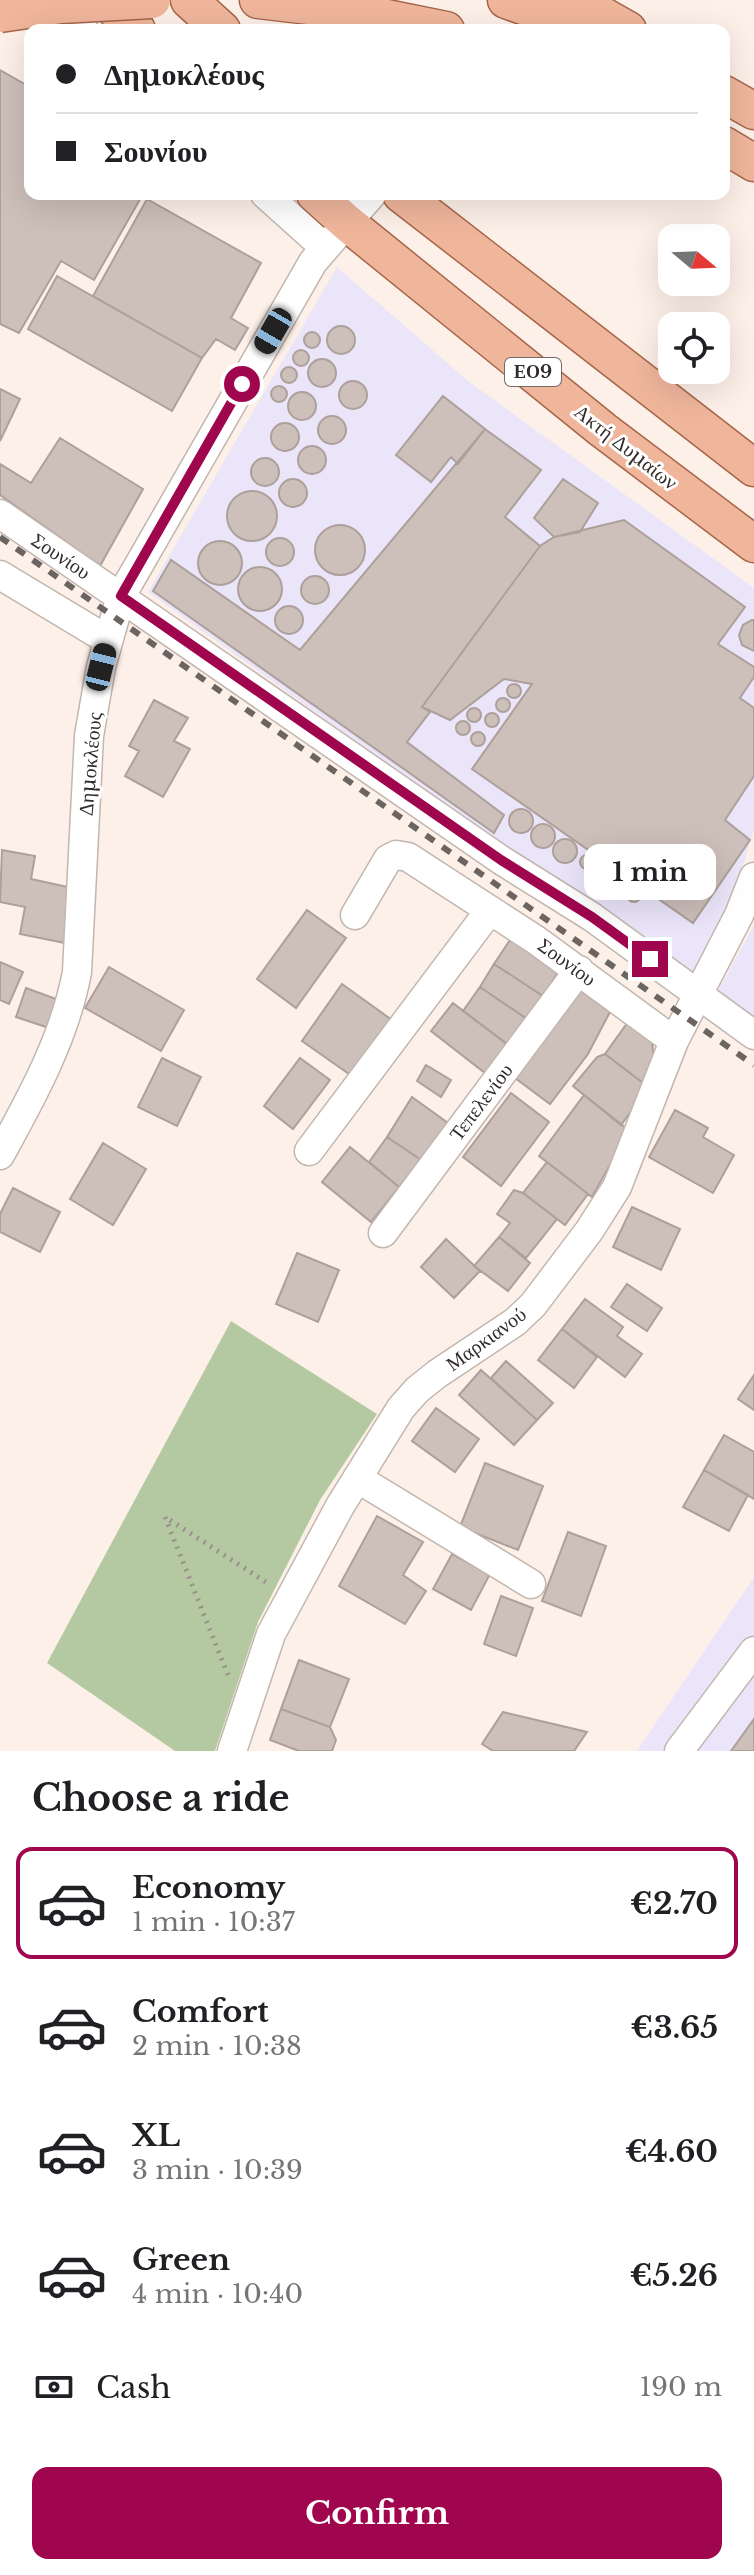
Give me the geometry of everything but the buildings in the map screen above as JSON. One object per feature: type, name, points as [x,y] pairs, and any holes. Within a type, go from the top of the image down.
[{"type":"main road","points":[[105,0],[131,24]]},
{"type":"main road","points":[[0,14],[61,5],[152,0]]},
{"type":"main road","points":[[189,0],[215,24]]},
{"type":"main road","points":[[258,0],[352,11],[416,24]]},
{"type":"main road","points":[[506,0],[573,24]]},
{"type":"main road","points":[[568,0],[618,24]]},
{"type":"main road","points":[[730,97],[754,111]]},
{"type":"main road","points":[[730,149],[754,163]]},
{"type":"main road","name":"Ακτή Δυμαίων","points":[[318,200],[335,235],[754,544]]},
{"type":"main road","name":"ΕΟ9","points":[[409,200],[754,468]]},
{"type":"street","points":[[0,1],[33,8],[70,24]]},
{"type":"street","points":[[275,200],[335,235]]},
{"type":"street","name":"Δημοκλέους","points":[[0,1155],[44,1071],[74,989],[89,736],[108,640],[121,596],[303,278],[367,200]]},
{"type":"street","name":"Σουνίου","points":[[0,514],[501,860],[615,933],[754,1035]]},
{"type":"street","points":[[0,575],[108,640]]},
{"type":"street","name":"Σουνίου","points":[[355,915],[388,859],[396,855],[408,857],[579,970],[674,1041]]},
{"type":"street","name":"Μαρκιανού","points":[[232,1751],[271,1634],[393,1419],[417,1390],[515,1322],[533,1305],[571,1256],[617,1187],[674,1041],[739,915],[754,877]]},
{"type":"street","points":[[309,1151],[490,910]]},
{"type":"street","name":"Τεπελενίου","points":[[383,1233],[579,970]]},
{"type":"street","points":[[357,1478],[531,1584]]},
{"type":"street","points":[[679,1751],[754,1651]]},
{"type":"path","points":[[243,1717],[165,1517],[290,1598]]},
{"type":"shaded area","points":[[337,267],[468,381],[754,588],[754,829],[736,890],[695,974],[492,839],[148,592]]},
{"type":"shaded area","points":[[754,925],[754,1024],[715,996]]},
{"type":"shaded area","points":[[754,1577],[754,1751],[637,1751]]},
{"type":"green space","points":[[231,1321],[377,1414],[320,1500],[258,1622],[215,1751],[175,1751],[47,1663]]},
{"type":"railway","points":[[0,537],[754,1065]]},
{"type":"route","points":[[242,384],[121,596],[501,860],[592,917],[650,959]]}]
